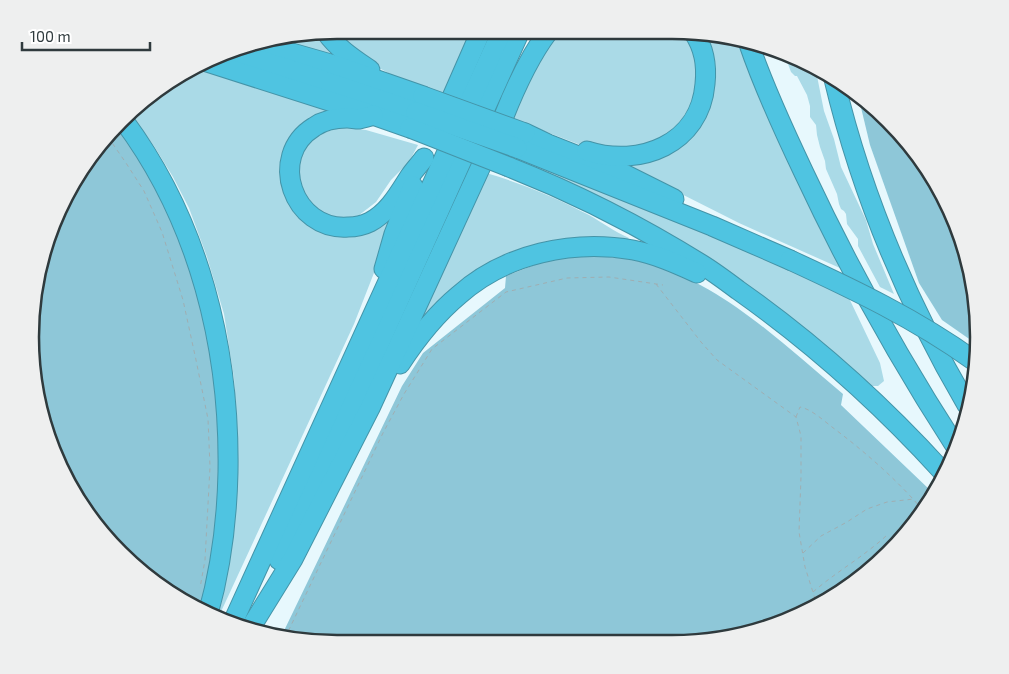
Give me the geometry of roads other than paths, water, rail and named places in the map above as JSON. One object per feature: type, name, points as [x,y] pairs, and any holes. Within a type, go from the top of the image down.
[{"type":"highway","points":[[332,39],[347,55],[370,69],[387,83],[416,112],[508,166],[589,202],[657,238],[702,265],[756,303],[811,345],[848,377],[939,468]]},
{"type":"highway","points":[[370,320],[394,234],[424,158],[477,39]]},
{"type":"highway","points":[[235,617],[498,39]]},
{"type":"highway","points":[[252,622],[516,39]]},
{"type":"highway","points":[[253,623],[293,559],[370,408],[517,84],[543,39]]},
{"type":"highway","points":[[526,139],[551,140],[597,154],[624,157],[645,154],[661,149],[675,141],[688,128],[699,109],[705,91],[704,54],[697,40]]},
{"type":"highway","points":[[269,47],[387,83]]},
{"type":"highway","points":[[751,50],[784,130],[846,259],[952,440]]},
{"type":"highway","points":[[243,54],[416,112],[526,139],[712,226],[858,291],[891,308],[970,358]]},
{"type":"highway","points":[[216,65],[374,116]]},
{"type":"highway","points":[[837,88],[855,154],[898,269],[921,320],[964,399]]},
{"type":"highway","points":[[416,112],[358,119],[335,119],[314,127],[296,145],[294,150],[290,169],[291,187],[298,202],[310,216],[324,224],[342,228],[354,227],[370,222],[383,213],[392,204],[424,158]]},
{"type":"highway","points":[[127,125],[149,156],[178,213],[198,263],[213,317],[220,354],[228,443],[227,506],[223,540],[210,607]]},
{"type":"highway","points":[[370,408],[416,340],[449,304],[484,276],[532,255],[578,247],[633,250],[665,259],[756,303]]}]
